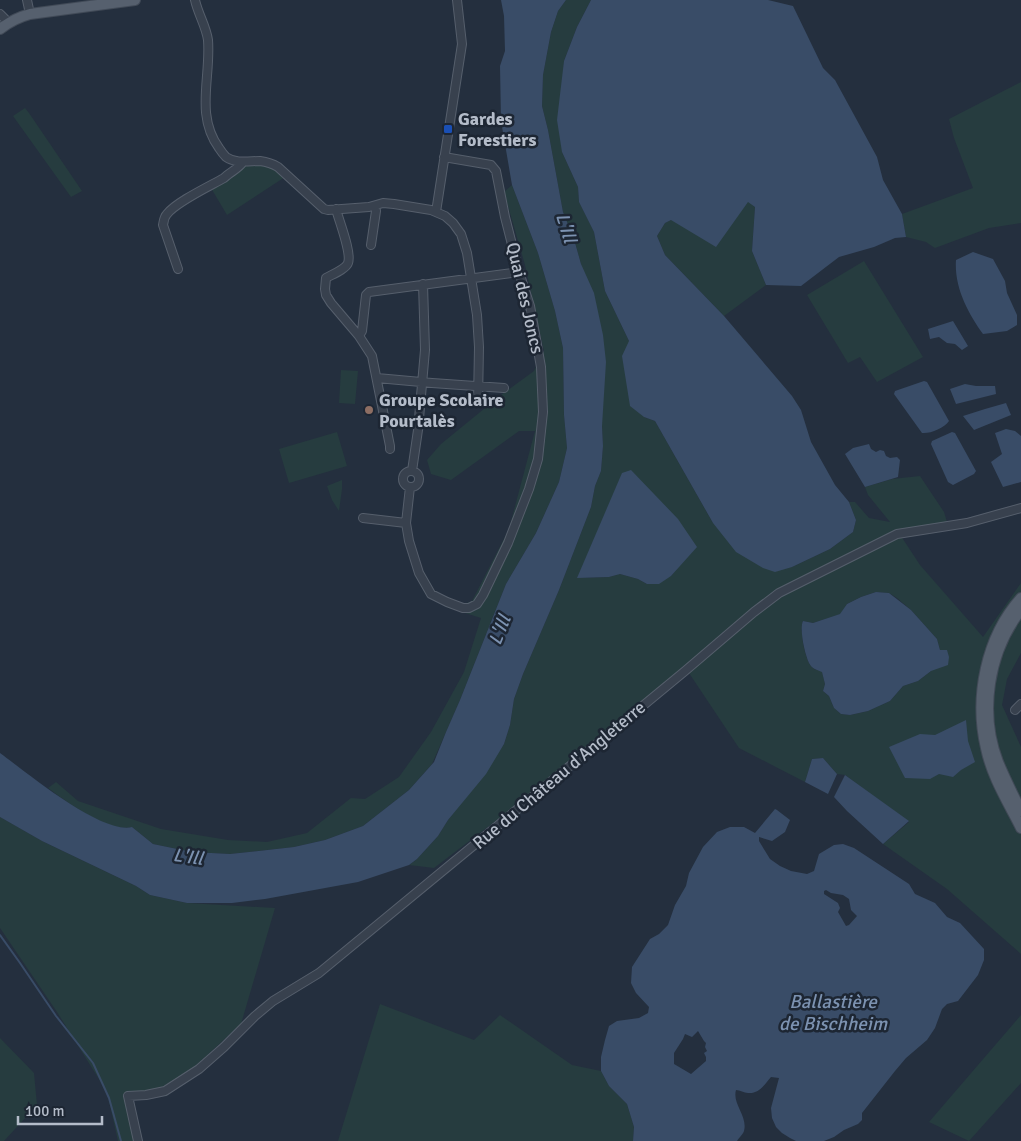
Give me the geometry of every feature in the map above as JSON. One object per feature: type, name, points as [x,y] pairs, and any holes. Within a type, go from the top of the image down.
[{"type":"main road","points":[[4,26],[22,16],[30,14],[135,0]]},
{"type":"main road","points":[[1021,598],[1010,612],[991,651],[984,682],[981,718],[990,762],[1000,788],[1021,828]]},
{"type":"main road","points":[[1021,610],[1000,647],[990,681],[988,714],[998,761],[1021,811]]},
{"type":"street","points":[[28,0],[30,14]]},
{"type":"street","points":[[195,0],[208,40],[207,124],[213,140],[226,157],[229,174]]},
{"type":"street","points":[[436,212],[462,44],[457,0]]},
{"type":"street","points":[[0,14],[4,26]]},
{"type":"street","points":[[226,157],[243,162],[261,161],[278,167],[324,209],[336,210],[375,206],[383,203],[394,204],[431,210],[445,216],[454,224],[461,234],[467,253],[477,315],[479,347],[478,401]]},
{"type":"street","name":"Quai des Joncs","points":[[406,523],[419,572],[431,594],[462,608],[469,608],[477,604],[483,596],[508,543],[529,489],[538,459],[543,412],[541,367],[530,306],[505,217],[496,171],[491,166],[444,157]]},
{"type":"street","points":[[178,269],[163,225],[164,219],[172,209],[224,178],[243,162]]},
{"type":"street","points":[[371,244],[376,211],[375,206]]},
{"type":"street","points":[[336,210],[349,260],[347,266],[326,278],[324,289],[331,303],[359,336],[372,356],[390,449]]},
{"type":"street","points":[[359,336],[362,331],[366,295],[369,292],[519,272]]},
{"type":"street","points":[[363,518],[406,523],[410,487],[404,482],[403,478],[405,473],[412,471],[418,430],[425,350],[423,284]]},
{"type":"street","points":[[377,378],[504,388]]},
{"type":"street","name":"Rue du Château d'Angleterre","points":[[138,1141],[128,1096],[165,1091],[199,1069],[255,1016],[274,1001],[319,973],[779,593],[897,534],[960,524],[1021,508]]},
{"type":"green space","points":[[566,0],[591,0],[577,27],[564,61],[562,152],[578,187],[579,202],[594,232],[605,291],[629,341],[644,417],[655,421],[713,523],[792,567],[830,549],[853,532],[856,520],[849,502],[855,502],[869,518],[890,522],[868,495],[865,487],[892,479],[920,476],[944,512],[947,522],[897,530],[920,565],[983,637],[1021,583],[1021,653],[1007,679],[1002,705],[1021,747],[1021,954],[947,889],[883,844],[909,822],[845,775],[837,774],[823,758],[812,759],[805,782],[739,748],[689,673],[434,868],[409,865],[438,836],[504,744],[510,725],[514,699],[591,507],[595,486],[601,471],[602,426],[581,264],[574,239],[563,212],[542,106],[543,75],[551,32],[558,11]],"holes":[[[677,569],[671,576],[647,584],[638,579],[620,574]],[[619,574],[609,577],[578,578]],[[876,592],[889,593],[897,598],[911,610],[937,639],[940,650],[931,671],[918,681],[903,686],[890,701],[868,711],[850,715],[841,714],[834,708],[829,696],[823,691],[825,684],[822,671],[813,668],[809,662],[803,644],[802,625],[803,621],[813,623],[841,614],[847,604]]]},
{"type":"green space","points":[[1021,82],[1021,223],[989,228],[935,248],[926,242],[906,237],[902,214],[973,188],[954,138],[949,119]]},
{"type":"green space","points":[[25,108],[82,191],[71,197],[13,116]]},
{"type":"green space","points":[[255,164],[276,168],[285,177],[227,215],[211,188],[246,165]]},
{"type":"green space","points":[[512,185],[538,253],[555,311],[563,348],[564,415],[567,448],[559,482],[536,533],[506,584],[460,700],[432,764],[409,790],[363,826],[325,840],[294,847],[230,854],[192,852],[153,844],[132,827],[122,828],[100,821],[48,788],[56,782],[78,801],[161,829],[228,840],[267,842],[307,833],[351,798],[365,799],[399,777],[431,732],[464,672],[481,618],[446,607],[449,598],[464,604],[472,601],[509,529],[535,431],[519,431],[451,480],[431,474],[427,460],[441,444],[534,371],[544,351],[525,265],[504,192]]},
{"type":"green space","points":[[748,201],[755,207],[752,251],[766,285],[724,316],[665,255],[657,236],[665,223],[671,220]]},
{"type":"green space","points":[[864,261],[923,357],[877,382],[860,357],[848,363],[807,295]]},
{"type":"green space","points":[[341,370],[358,371],[355,404],[339,403]]},
{"type":"green space","points":[[337,432],[347,466],[289,483],[279,449]]},
{"type":"green space","points":[[342,480],[339,511],[332,500],[327,486]]},
{"type":"green space","points":[[0,817],[42,841],[136,886],[150,895],[187,903],[275,908],[241,1024],[191,1070],[157,1090],[128,1094],[141,1141],[118,1141],[107,1092],[57,1012],[0,928]]},
{"type":"green space","points":[[380,1004],[474,1040],[500,1015],[572,1065],[601,1071],[609,1086],[627,1104],[634,1127],[633,1141],[338,1141]]},
{"type":"green space","points":[[1021,1015],[1021,1083],[969,1141],[929,1122]]},
{"type":"green space","points":[[0,1038],[34,1073],[37,1105],[4,1141],[0,1141]]},
{"type":"water","name":"L'Ill","points":[[501,0],[566,0],[558,11],[551,32],[543,75],[542,106],[563,212],[574,239],[581,264],[594,293],[603,335],[606,362],[601,471],[595,486],[591,507],[514,699],[510,725],[504,744],[486,774],[448,820],[438,836],[409,865],[358,882],[232,903],[187,903],[150,895],[136,886],[42,841],[0,817],[0,753],[45,787],[84,812],[119,827],[132,827],[153,844],[192,852],[230,854],[294,847],[325,840],[363,826],[409,790],[434,762],[506,584],[536,533],[559,482],[567,448],[564,415],[563,348],[555,311],[538,253],[512,185],[501,121],[500,66],[505,51],[504,16]]},
{"type":"water","points":[[591,0],[768,0],[793,6],[823,68],[835,80],[877,157],[883,180],[902,214],[906,237],[895,238],[874,247],[839,257],[801,286],[766,285],[752,251],[755,207],[748,202],[716,247],[671,220],[665,223],[657,236],[665,255],[724,316],[792,396],[801,410],[811,442],[835,485],[849,502],[856,520],[853,532],[830,549],[792,567],[775,572],[763,568],[736,552],[713,523],[655,421],[644,417],[630,406],[622,356],[629,341],[605,291],[594,232],[579,202],[578,187],[562,152],[557,120],[564,61],[577,27]]},
{"type":"water","points":[[973,252],[993,259],[1005,281],[1007,293],[1017,315],[1017,325],[1007,331],[983,334],[963,299],[957,280],[956,260]]},
{"type":"water","points":[[953,321],[968,346],[962,350],[955,344],[947,343],[939,337],[930,339],[928,329]]},
{"type":"water","points":[[924,381],[927,382],[949,421],[940,428],[922,433],[894,394],[895,391]]},
{"type":"water","points":[[965,384],[995,386],[996,394],[956,404],[950,389]]},
{"type":"water","points":[[1006,403],[1011,415],[974,430],[963,416],[985,409]]},
{"type":"water","points":[[1006,429],[1015,431],[1021,436],[1021,482],[1003,487],[991,462],[1002,454],[995,433]]},
{"type":"water","points":[[952,432],[955,433],[976,471],[974,474],[953,485],[948,482],[931,444],[932,441]]},
{"type":"water","points":[[869,444],[871,449],[876,452],[884,451],[886,456],[890,458],[897,457],[900,460],[898,477],[865,487],[845,454],[853,448]]},
{"type":"water","points":[[631,470],[678,519],[697,547],[671,576],[659,584],[647,584],[638,579],[620,574],[609,577],[577,578],[622,473]]},
{"type":"water","points":[[876,592],[889,593],[911,610],[937,639],[940,650],[947,650],[949,657],[948,665],[931,671],[918,681],[903,686],[890,701],[868,711],[850,715],[841,714],[834,708],[829,696],[823,691],[825,684],[822,672],[812,667],[807,659],[802,636],[803,621],[813,623],[840,614],[847,604]]},
{"type":"water","points":[[966,720],[968,741],[975,762],[953,777],[939,774],[930,779],[905,778],[889,747],[920,734],[935,735]]},
{"type":"water","points":[[823,758],[837,774],[828,794],[805,782],[812,759]]},
{"type":"water","points":[[845,775],[909,821],[883,844],[834,797]]},
{"type":"water","name":"Ballastière de Bischheim","points":[[775,809],[790,820],[785,832],[772,841],[759,837],[759,841],[770,859],[780,866],[791,871],[807,874],[814,871],[819,854],[834,845],[843,844],[854,848],[909,884],[915,894],[935,903],[947,917],[960,923],[984,949],[984,960],[978,975],[958,1001],[947,1004],[942,1009],[935,1028],[927,1040],[906,1058],[895,1071],[862,1113],[862,1120],[834,1137],[824,1141],[796,1141],[782,1133],[776,1127],[772,1118],[771,1108],[779,1078],[771,1077],[755,1092],[746,1093],[736,1090],[736,1100],[745,1126],[737,1141],[633,1141],[634,1127],[627,1104],[609,1086],[601,1071],[601,1057],[609,1026],[617,1021],[639,1018],[648,1013],[649,1007],[636,993],[631,983],[632,967],[650,939],[659,934],[668,925],[675,905],[686,886],[689,873],[703,847],[717,832],[730,827],[744,827],[755,833]],"holes":[[[826,890],[843,895],[849,899],[851,910],[857,916],[849,925],[846,926],[838,912],[840,908],[838,903],[824,894]],[[698,1031],[706,1043],[707,1051],[704,1053],[706,1061],[691,1074],[674,1064],[674,1053],[685,1034],[692,1037]]]},
{"type":"waterway","points":[[0,935],[56,1016],[93,1063],[109,1098],[121,1141]]},
{"type":"place","name":"Gardes Forestiers","points":[[448,129]]},
{"type":"place","name":"Groupe Scolaire Pourtalès","points":[[369,410]]}]
